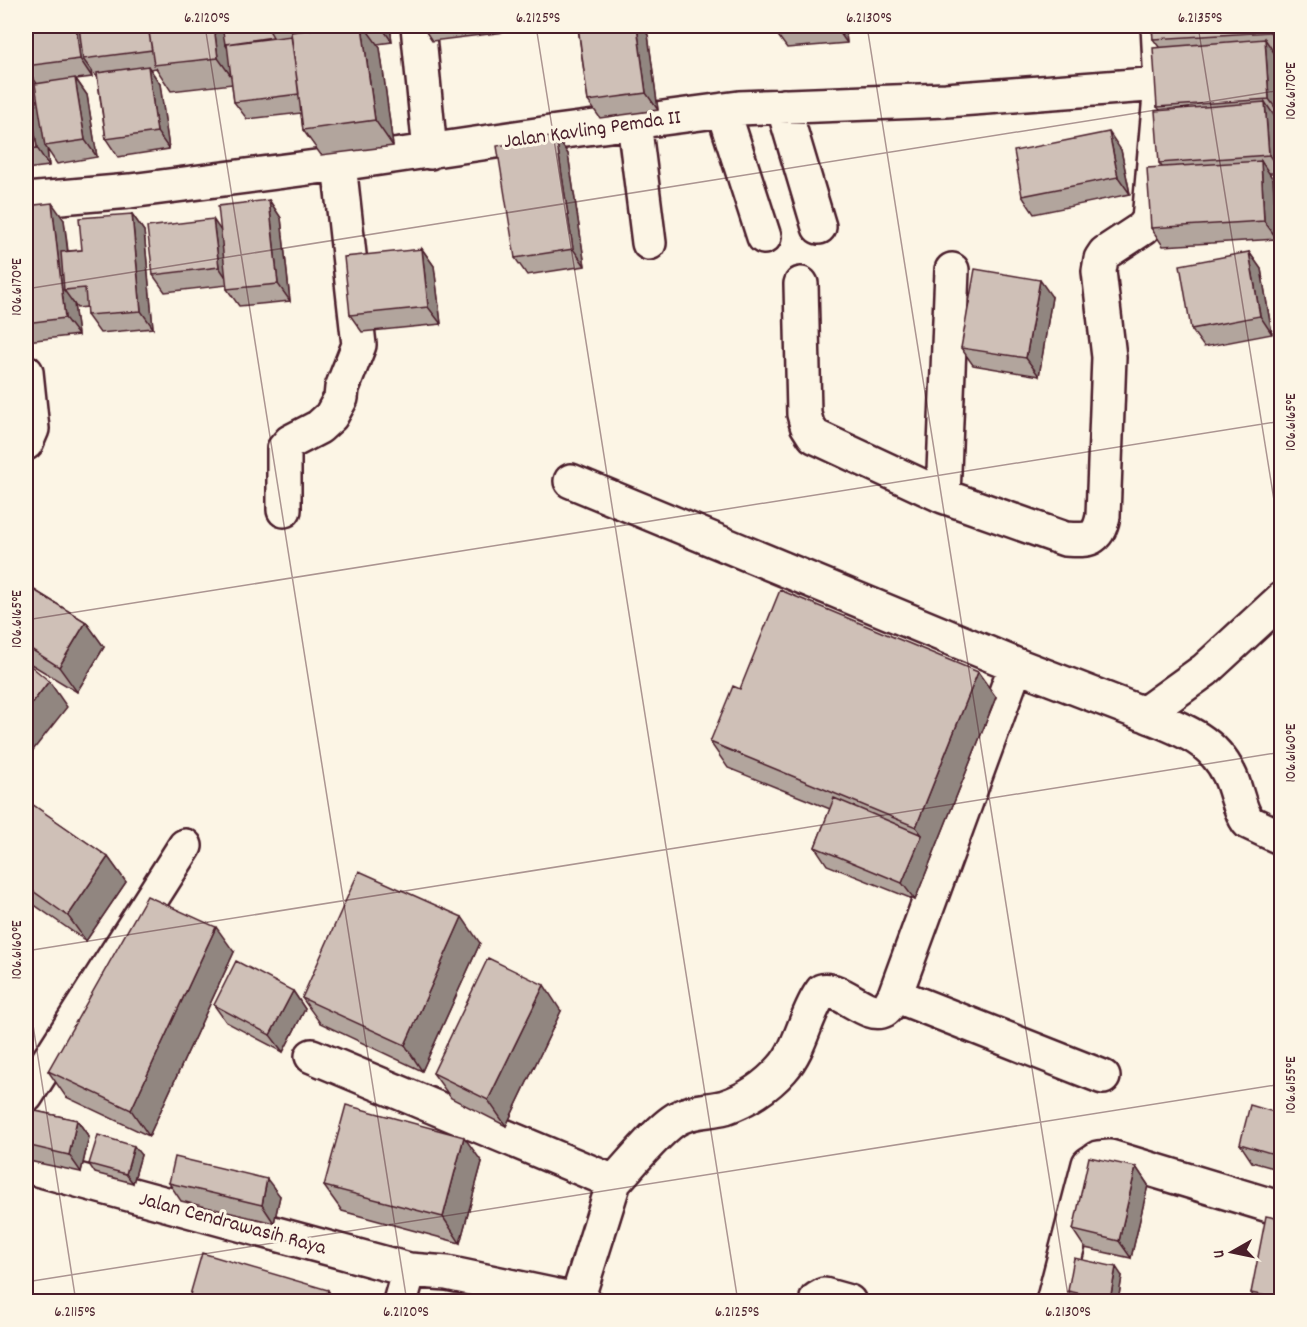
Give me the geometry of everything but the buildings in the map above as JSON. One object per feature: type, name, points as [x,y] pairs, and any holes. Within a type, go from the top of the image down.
[{"type":"street","points":[[418,26],[430,152]]},
{"type":"street","points":[[801,284],[804,414],[814,436],[943,496],[1065,539],[1092,538],[1097,534],[1103,516],[1109,357],[1099,271],[1101,259],[1105,253],[1143,228],[1149,220],[1161,84],[1158,26]]},
{"type":"street","name":"Jalan Kavling Pemda II","points":[[26,200],[130,191],[430,152],[723,110],[946,100],[1161,84]]},
{"type":"street","points":[[783,106],[819,227]]},
{"type":"street","points":[[723,110],[764,237]]},
{"type":"street","points":[[634,122],[649,243]]},
{"type":"street","points":[[284,510],[284,449],[287,443],[319,427],[331,416],[359,345],[339,164]]},
{"type":"street","points":[[943,496],[952,270]]},
{"type":"street","points":[[26,372],[32,429],[26,443]]},
{"type":"street","points":[[571,481],[1016,665],[1194,734],[1209,746],[1230,774],[1244,817],[1248,822],[1281,838]]},
{"type":"street","points":[[1144,714],[1204,670],[1281,599]]},
{"type":"street","points":[[581,1301],[614,1182],[674,1120],[682,1115],[725,1107],[770,1081],[783,1068],[795,1050],[822,991],[831,991],[875,1012],[886,1010],[895,995],[1016,665]]},
{"type":"street","points":[[26,1096],[185,846]]},
{"type":"street","points":[[895,995],[1103,1077]]},
{"type":"street","points":[[312,1056],[614,1182]]},
{"type":"street","points":[[1053,1302],[1089,1164],[1098,1158],[1110,1157],[1281,1209]]},
{"type":"street","name":"Jalan Cendrawasih Raya","points":[[26,1166],[409,1270],[447,1273],[581,1301]]},
{"type":"street","points":[[400,1302],[409,1270]]},
{"type":"street","points":[[817,1302],[820,1296],[824,1295],[849,1302]]}]
